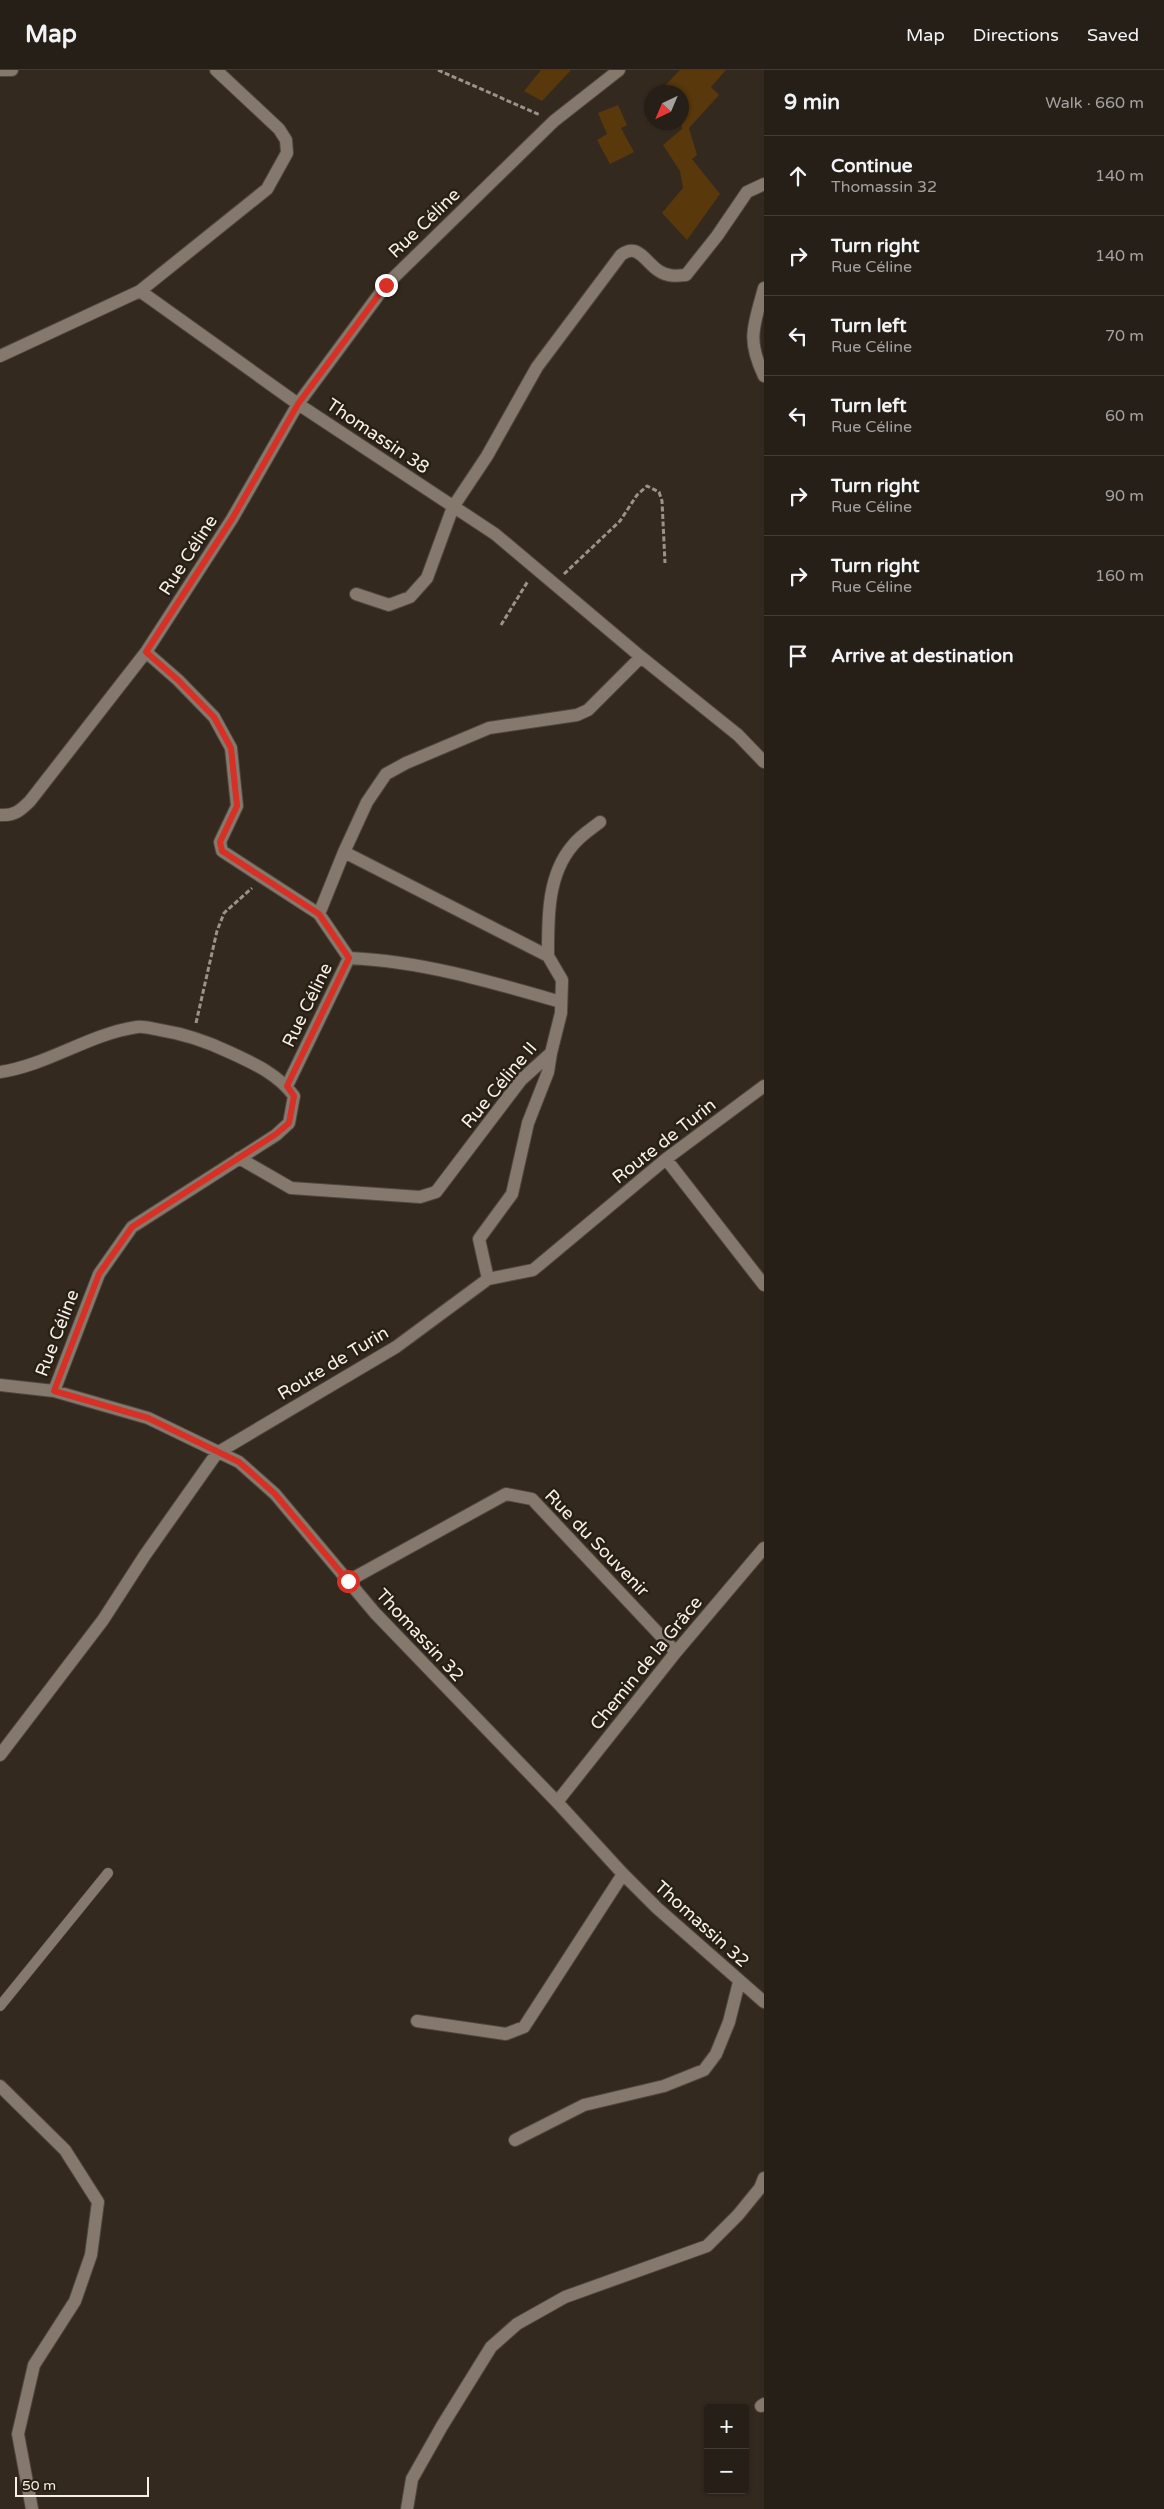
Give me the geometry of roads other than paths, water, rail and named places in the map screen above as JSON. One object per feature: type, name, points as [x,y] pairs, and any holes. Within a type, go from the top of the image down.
[{"type":"street","points":[[0,70],[12,70]]},
{"type":"street","points":[[2,351],[140,291],[267,189],[287,153],[286,140],[279,129],[216,70]]},
{"type":"street","name":"Rue Céline","points":[[54,1391],[99,1274],[132,1227],[276,1134],[289,1123],[294,1096],[287,1086],[349,958],[319,914],[222,851],[220,842],[237,806],[231,748],[214,717],[178,680],[146,652],[232,519],[298,404],[386,285],[554,121],[619,70]]},
{"type":"street","points":[[356,594],[389,605],[410,596],[427,578],[453,507],[487,456],[537,367],[621,255],[628,250],[636,250],[665,274],[673,276],[686,275],[717,236],[747,192],[764,184]]},
{"type":"street","points":[[764,288],[752,335],[758,363],[764,376]]},
{"type":"street","name":"Thomassin 38","points":[[140,291],[298,404],[495,534],[641,657],[738,735],[764,762]]},
{"type":"street","points":[[0,815],[10,815],[20,811],[30,801],[146,652]]},
{"type":"street","points":[[319,914],[367,802],[386,774],[406,763],[489,728],[577,715],[588,710],[641,657]]},
{"type":"street","points":[[344,852],[548,956],[548,912],[552,890],[562,861],[573,844],[600,822]]},
{"type":"street","name":"Rue Céline II","points":[[239,1158],[291,1188],[420,1197],[436,1192],[521,1080],[551,1053],[561,1014],[562,980],[548,956]]},
{"type":"street","points":[[349,958],[390,960],[492,982],[561,1002]]},
{"type":"street","points":[[0,1072],[24,1068],[109,1033],[140,1026],[193,1036],[269,1072],[287,1086]]},
{"type":"street","points":[[488,1279],[479,1239],[512,1194],[528,1123],[548,1072],[551,1053]]},
{"type":"street","name":"Route de Turin","points":[[0,1754],[102,1620],[217,1453],[396,1347],[488,1279],[533,1270],[666,1159],[764,1086]]},
{"type":"street","points":[[666,1159],[764,1285]]},
{"type":"street","name":"Thomassin 32","points":[[0,1385],[54,1391],[148,1418],[239,1462],[275,1494],[375,1613],[557,1802],[623,1874],[739,1982],[764,2002]]},
{"type":"street","name":"Rue du Souvenir","points":[[348,1581],[506,1494],[532,1498],[676,1652]]},
{"type":"street","name":"Chemin de la Grâce","points":[[557,1802],[676,1652],[764,1548]]},
{"type":"street","points":[[417,2021],[506,2034],[524,2027],[623,1874]]},
{"type":"street","points":[[515,2140],[584,2105],[664,2086],[704,2070],[716,2054],[729,2022],[739,1982]]},
{"type":"street","points":[[0,2086],[66,2150],[98,2202],[91,2256],[75,2301],[34,2364],[18,2434],[32,2509]]},
{"type":"street","points":[[407,2509],[412,2479],[446,2418],[491,2348],[516,2324],[565,2298],[708,2246],[738,2215],[763,2185]]},
{"type":"lane","points":[[0,2006],[108,1873]]}]
